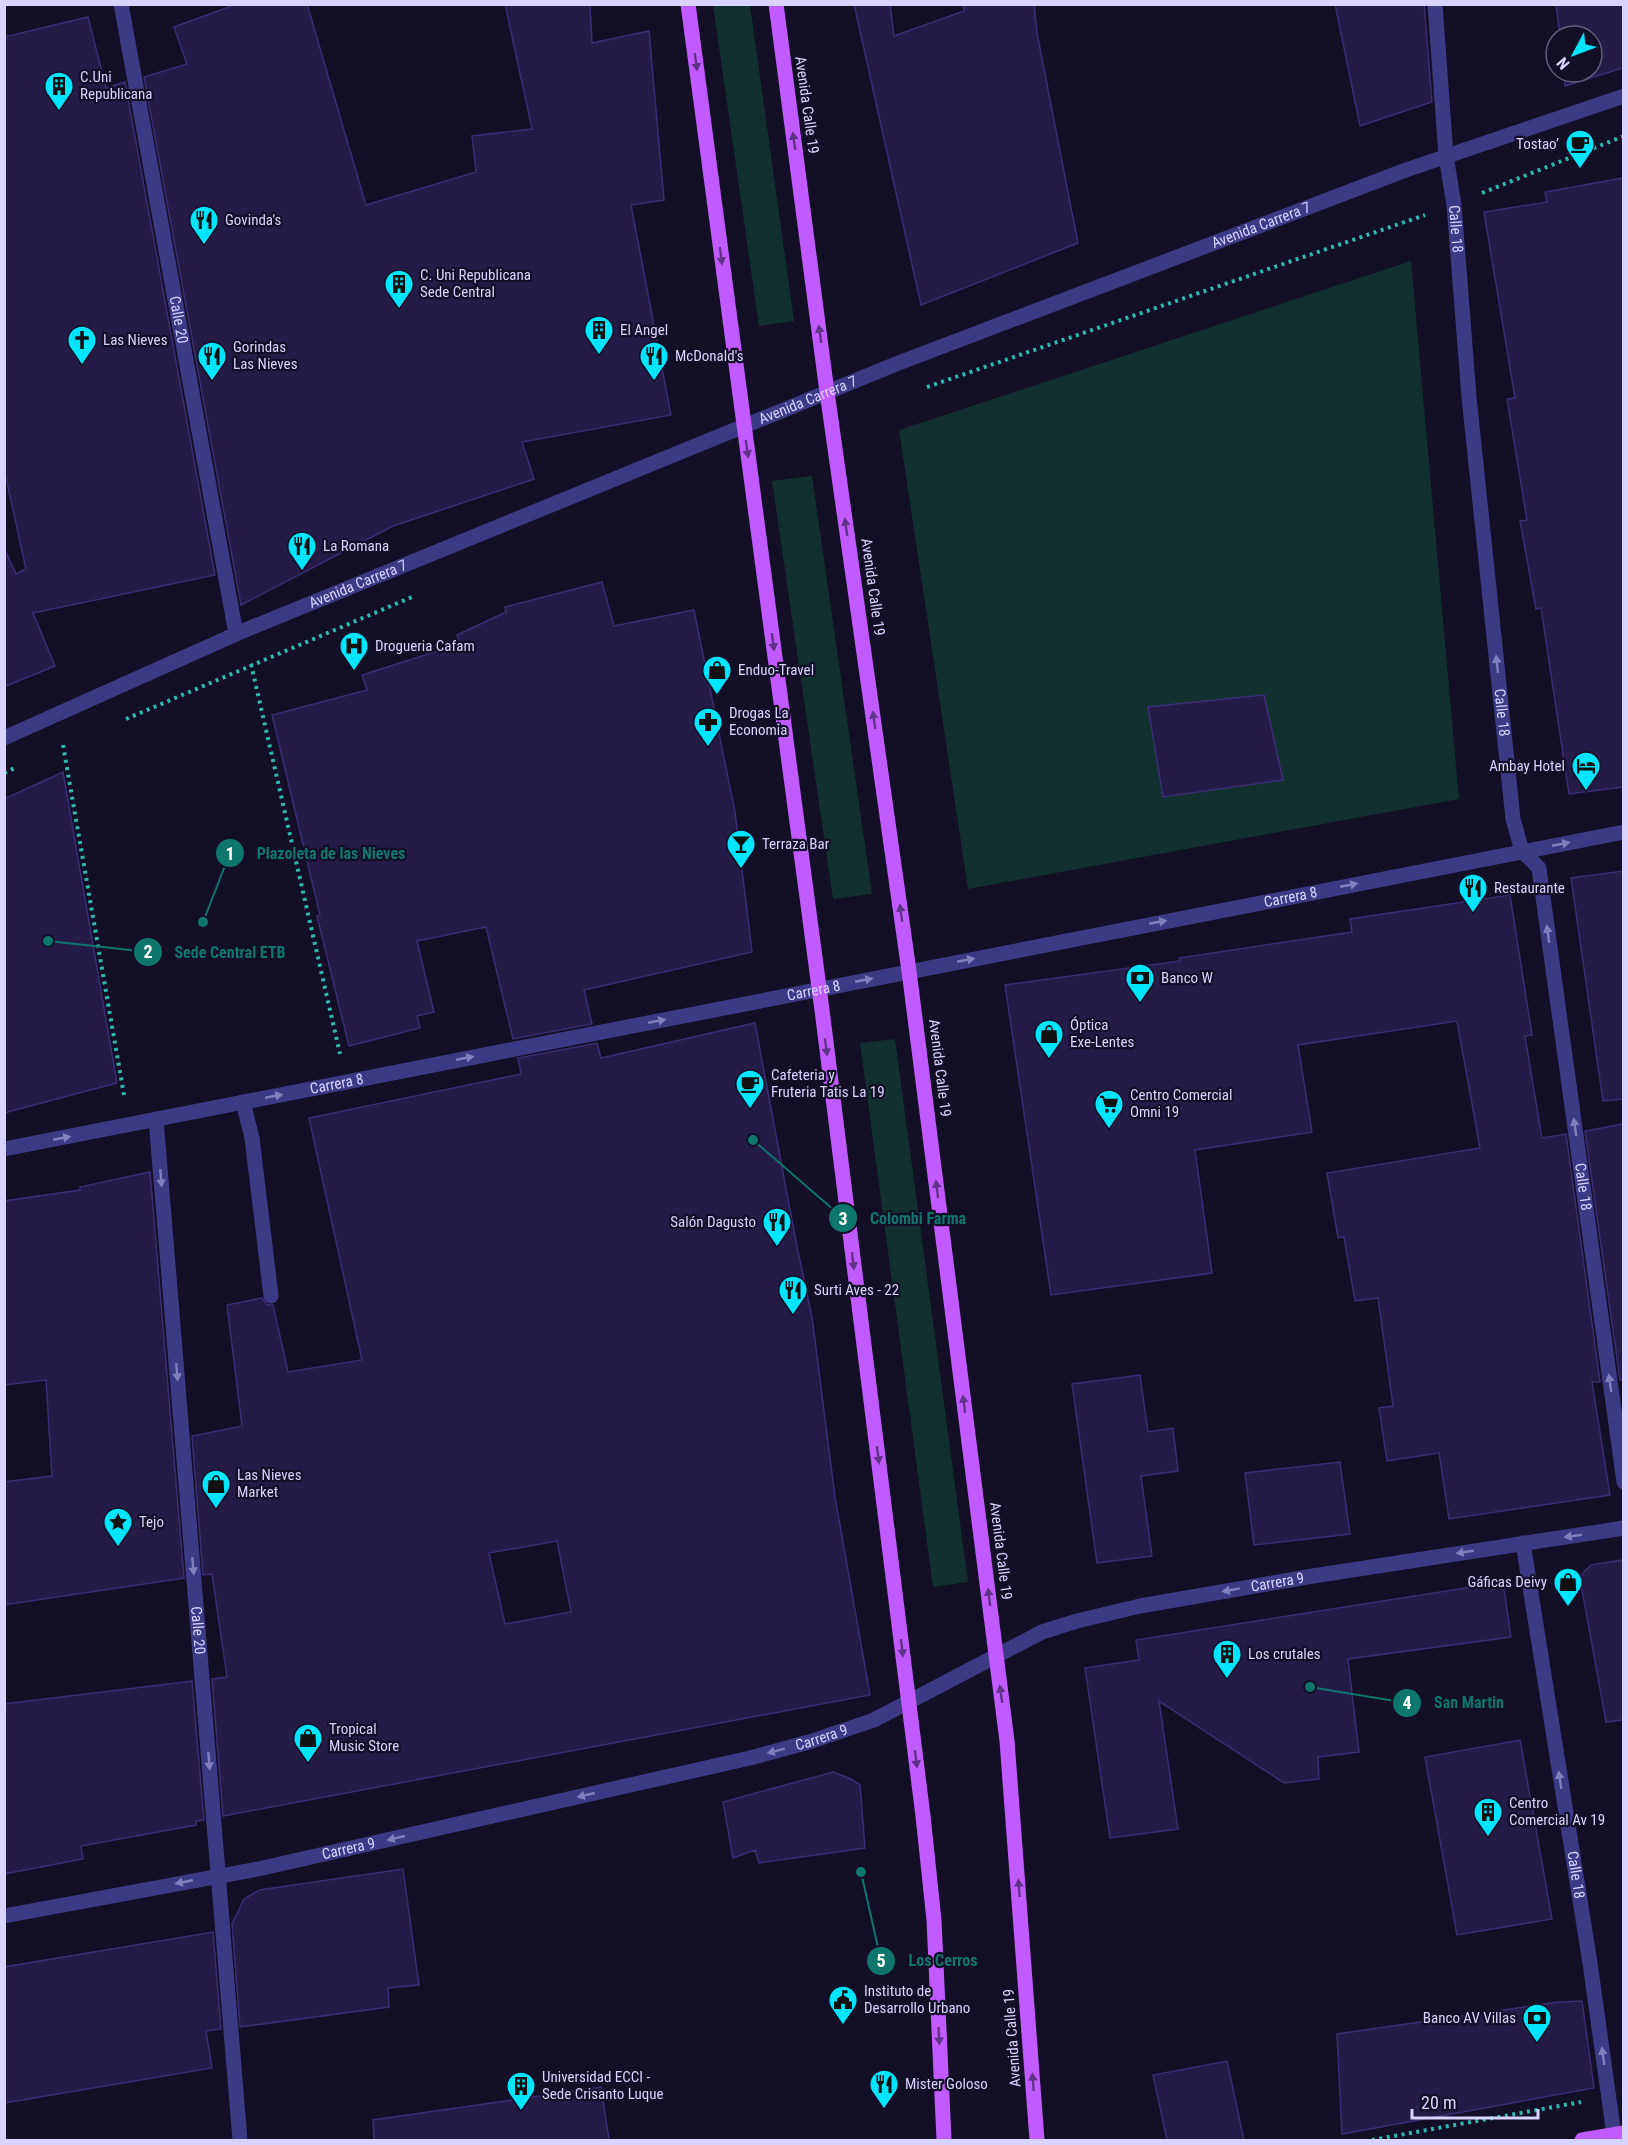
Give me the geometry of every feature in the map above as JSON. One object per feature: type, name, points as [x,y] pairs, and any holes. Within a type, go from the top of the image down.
[{"type":"main road","points":[[688,4],[819,989],[909,1701],[934,1920],[944,2140]]},
{"type":"main road","name":"Avenida Calle 19","points":[[776,4],[827,392],[909,971],[1008,1753],[1037,2140]]},
{"type":"main road","points":[[1582,2140],[1619,2134]]},
{"type":"street","name":"Calle 20","points":[[121,4],[239,633]]},
{"type":"street","name":"Calle 18","points":[[1435,4],[1446,156],[1454,205],[1469,397],[1513,819],[1522,851],[1539,868],[1623,1482]]},
{"type":"street","name":"Avenida Carrera 7","points":[[4,738],[239,633],[827,392],[1446,156],[1623,96]]},
{"type":"street","name":"Carrera 8","points":[[4,1149],[1623,832]]},
{"type":"street","points":[[243,1102],[252,1138],[271,1296]]},
{"type":"street","name":"Calle 20","points":[[156,1119],[240,2140]]},
{"type":"street","name":"Carrera 9","points":[[4,1916],[258,1869],[750,1758],[809,1742],[874,1720],[1042,1632],[1111,1612],[1313,1576],[1623,1528]]},
{"type":"street","name":"Calle 18","points":[[1523,1543],[1609,2097],[1619,2134]]},
{"type":"path","points":[[923,388],[1454,205],[1623,136]]},
{"type":"path","points":[[116,724],[415,596]]},
{"type":"path","points":[[239,633],[251,665],[346,1082]]},
{"type":"path","points":[[58,714],[129,1124]]},
{"type":"path","points":[[54,751],[74,742]]},
{"type":"path","points":[[4,773],[24,764]]},
{"type":"path","points":[[1372,2140],[1609,2097]]},
{"type":"green space","points":[[713,5],[750,5],[794,321],[759,326]]},
{"type":"green space","points":[[1411,261],[1459,799],[968,889],[899,430]]},
{"type":"green space","points":[[812,476],[872,894],[833,899],[772,481]]},
{"type":"green space","points":[[895,1039],[968,1582],[933,1587],[860,1043]]},
{"type":"building","points":[[237,4],[307,4],[366,205],[476,172],[472,136],[532,129],[505,4],[590,4],[592,43],[649,31],[664,200],[631,205],[671,415],[522,442],[534,479],[393,526],[241,605],[144,77],[187,64],[174,27]]},
{"type":"building","points":[[854,4],[890,4],[894,36],[964,11],[963,4],[1034,4],[1037,33],[1078,243],[921,305]]},
{"type":"building","points":[[1335,4],[1424,4],[1432,102],[1360,126]]},
{"type":"building","points":[[1556,4],[1623,4],[1623,68],[1604,74],[1604,24],[1558,24]]},
{"type":"building","name":"Las Nieves","points":[[88,17],[106,88],[125,82],[215,575],[33,613],[55,666],[4,687],[4,548],[16,574],[26,569],[4,469],[4,37]]},
{"type":"building","points":[[1623,178],[1623,787],[1569,794],[1541,608],[1536,609],[1520,521],[1527,520],[1507,399],[1515,398],[1484,212],[1547,202],[1545,192]]},
{"type":"building","points":[[602,582],[614,626],[694,610],[735,812],[752,952],[584,990],[592,1024],[513,1039],[486,927],[417,941],[434,1012],[417,1016],[420,1028],[349,1046],[272,715],[367,690],[362,675],[460,644],[457,635],[506,612],[505,607]]},
{"type":"building","points":[[1264,695],[1283,780],[1163,797],[1148,707]]},
{"type":"building","points":[[63,772],[117,1083],[4,1113],[4,799]]},
{"type":"building","points":[[1623,871],[1623,1099],[1603,1101],[1571,878]]},
{"type":"building","points":[[1510,895],[1532,1035],[1525,1036],[1542,1138],[1566,1134],[1600,1382],[1592,1382],[1610,1495],[1449,1519],[1439,1453],[1387,1461],[1379,1408],[1393,1406],[1378,1298],[1355,1301],[1344,1237],[1338,1238],[1327,1173],[1480,1148],[1457,1021],[1298,1045],[1312,1132],[1195,1150],[1212,1273],[1051,1295],[1005,985],[1180,961],[1179,958],[1352,932],[1350,919]]},
{"type":"building","points":[[755,1023],[812,1317],[835,1497],[870,1695],[223,1816],[212,1679],[227,1677],[212,1574],[203,1575],[192,1436],[242,1426],[227,1305],[262,1298],[267,1305],[273,1305],[288,1372],[362,1360],[309,1118],[521,1074],[518,1058],[597,1043],[601,1058]],"holes":[[[557,1541],[571,1612],[505,1624],[489,1553]]]},
{"type":"building","points":[[1623,1124],[1623,1380],[1620,1380],[1585,1131]]},
{"type":"building","points":[[150,1172],[184,1578],[4,1605],[4,1482],[52,1476],[46,1380],[4,1385],[4,1201],[80,1190],[80,1187]]},
{"type":"building","points":[[1140,1375],[1148,1432],[1173,1428],[1178,1471],[1141,1476],[1152,1556],[1097,1563],[1072,1384]]},
{"type":"building","points":[[1340,1462],[1350,1534],[1254,1545],[1245,1473]]},
{"type":"building","points":[[1623,1560],[1623,1720],[1606,1722],[1580,1579],[1591,1565]]},
{"type":"building","points":[[1503,1582],[1511,1637],[1348,1659],[1359,1752],[1318,1757],[1319,1779],[1284,1783],[1159,1701],[1178,1829],[1110,1838],[1085,1668],[1139,1660],[1136,1640]]},
{"type":"building","points":[[192,1681],[204,1820],[196,1821],[196,1825],[81,1846],[83,1859],[4,1874],[4,1704]]},
{"type":"building","name":"Centro Comercial Av 19","points":[[1520,1740],[1552,1919],[1457,1935],[1425,1757]]},
{"type":"building","points":[[833,1772],[860,1785],[865,1848],[759,1863],[755,1850],[733,1858],[723,1802]]},
{"type":"building","points":[[403,1869],[419,1985],[388,1988],[389,2007],[240,2027],[232,1924],[244,1899],[259,1890]]},
{"type":"building","points":[[213,1932],[221,2029],[206,2031],[212,2068],[4,2103],[4,1967]]},
{"type":"building","points":[[1582,2001],[1594,2088],[1342,2134],[1337,2034],[1558,2002]]},
{"type":"building","points":[[1227,2061],[1244,2140],[1167,2140],[1153,2075]]},
{"type":"building","name":"Universidad ECCI - Sede Crisanto Luque","points":[[601,2087],[609,2140],[374,2140],[373,2120]]},
{"type":"place","name":"C.Uni Republicana","points":[[59,112]]},
{"type":"place","name":"Tostao’","points":[[1580,170]]},
{"type":"place","name":"Govinda's","points":[[204,246]]},
{"type":"place","name":"C. Uni Republicana Sede Central","points":[[399,310]]},
{"type":"place","name":"El Angel","points":[[599,356]]},
{"type":"place","name":"Las Nieves","points":[[82,366]]},
{"type":"place","name":"Gorindas Las Nieves","points":[[212,382]]},
{"type":"place","name":"McDonald's","points":[[654,382]]},
{"type":"place","name":"La Romana","points":[[302,572]]},
{"type":"place","name":"Drogueria Cafam","points":[[354,672]]},
{"type":"place","name":"Enduo-Travel","points":[[717,696]]},
{"type":"place","name":"Drogas La Economia","points":[[708,748]]},
{"type":"place","name":"Ambay Hotel","points":[[1586,792]]},
{"type":"place","name":"Terraza Bar","points":[[741,870]]},
{"type":"place","name":"Restaurante","points":[[1473,914]]},
{"type":"place","name":"Plazoleta de las Nieves","points":[[203,922]]},
{"type":"place","name":"Sede Central ETB","points":[[48,941]]},
{"type":"place","name":"Banco W","points":[[1140,1004]]},
{"type":"place","name":"Óptica Exe-Lentes","points":[[1049,1060]]},
{"type":"place","name":"Cafeteria y Fruteria Tatis La 19","points":[[750,1110]]},
{"type":"place","name":"Centro Comercial Omni 19","points":[[1109,1130]]},
{"type":"place","name":"Colombi Farma","points":[[753,1140]]},
{"type":"place","name":"Salón Dagusto","points":[[777,1248]]},
{"type":"place","name":"Surti Aves - 22","points":[[793,1316]]},
{"type":"place","name":"Las Nieves Market","points":[[216,1510]]},
{"type":"place","name":"Tejo","points":[[118,1548]]},
{"type":"place","name":"Gáficas Deivy","points":[[1568,1608]]},
{"type":"place","name":"Los crutales","points":[[1227,1680]]},
{"type":"place","name":"San Martin","points":[[1310,1687]]},
{"type":"place","name":"Tropical Music Store","points":[[308,1764]]},
{"type":"place","name":"Centro Comercial Av 19","points":[[1488,1838]]},
{"type":"place","name":"Los Cerros","points":[[861,1872]]},
{"type":"place","name":"Instituto de Desarrollo Urbano","points":[[843,2026]]},
{"type":"place","name":"Banco AV Villas","points":[[1537,2044]]},
{"type":"place","name":"Mister Goloso","points":[[884,2110]]},
{"type":"place","name":"Universidad ECCI - Sede Crisanto Luque","points":[[521,2112]]}]
